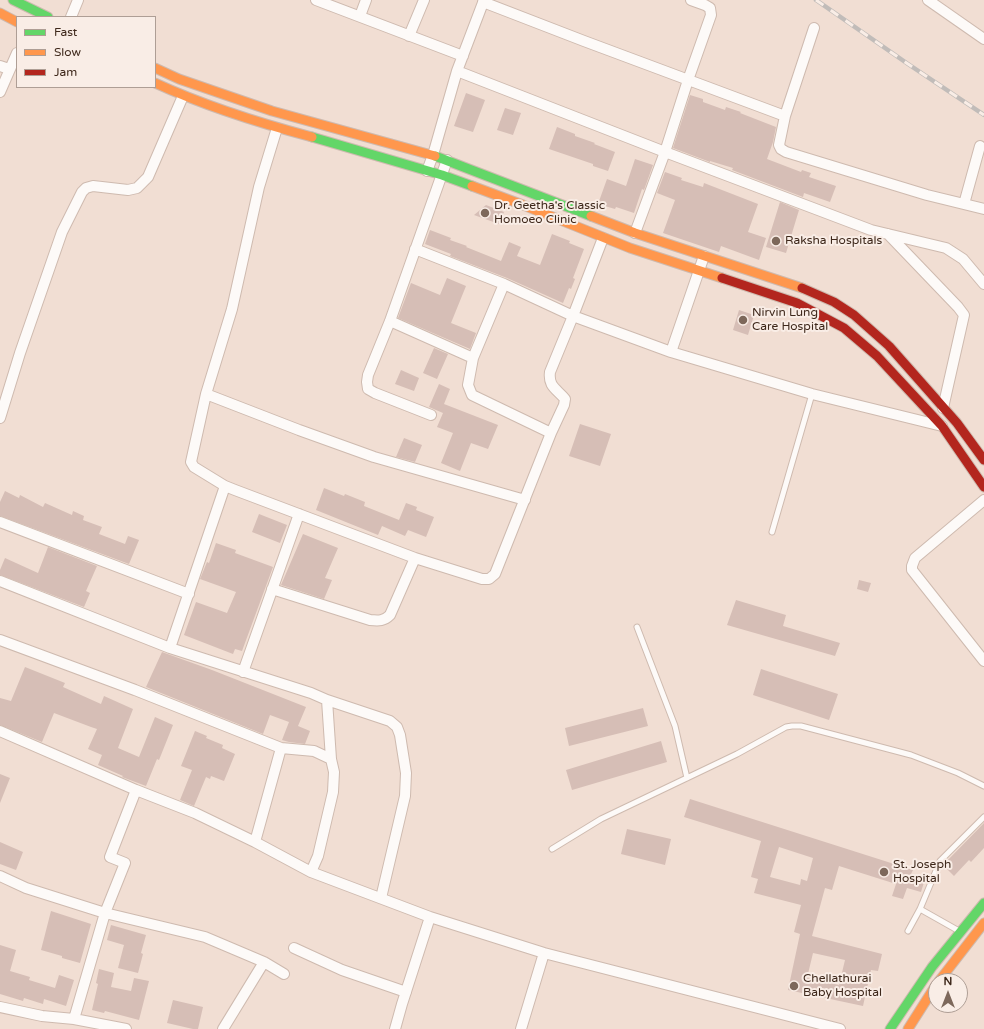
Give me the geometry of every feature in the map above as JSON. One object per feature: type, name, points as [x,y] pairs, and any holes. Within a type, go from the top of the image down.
[{"type":"main road","points":[[13,0],[35,14]]},
{"type":"main road","points":[[0,13],[16,21]]},
{"type":"main road","points":[[156,68],[179,80],[272,111],[433,155],[636,233],[804,289],[834,302],[854,315],[889,346],[943,408],[984,460]]},
{"type":"main road","points":[[156,83],[183,96],[277,128],[359,150],[428,171],[524,205],[630,248],[797,303],[844,328],[876,356],[942,426],[984,487]]},
{"type":"main road","points":[[890,1029],[932,967],[984,903]]},
{"type":"main road","points":[[945,973],[984,923]]},
{"type":"main road","points":[[908,1029],[928,998]]},
{"type":"street","points":[[71,16],[78,0]]},
{"type":"street","points":[[316,0],[463,56]]},
{"type":"street","points":[[360,16],[366,0]]},
{"type":"street","points":[[410,36],[424,0]]},
{"type":"street","points":[[636,233],[711,15],[710,8],[691,0]]},
{"type":"street","points":[[928,0],[984,39]]},
{"type":"street","points":[[428,171],[457,71],[484,1],[785,116]]},
{"type":"street","points":[[814,28],[785,116],[779,144],[781,149],[786,152],[927,195],[984,209]]},
{"type":"street","points":[[0,92],[5,67],[16,54]]},
{"type":"street","points":[[457,71],[863,228],[946,248],[963,259],[984,284]]},
{"type":"street","points":[[0,418],[20,354],[62,232],[82,192],[86,188],[93,186],[128,190],[136,188],[148,177],[183,96]]},
{"type":"street","points":[[277,128],[258,188],[232,309],[206,394],[191,462],[194,467],[224,486],[415,558],[482,578],[489,579],[495,574],[551,433],[564,405],[565,399],[551,384],[549,378],[550,372],[603,238]]},
{"type":"street","points":[[964,204],[980,146]]},
{"type":"street","points":[[431,415],[375,393],[368,388],[367,382],[368,375],[390,321],[447,160]]},
{"type":"street","points":[[888,234],[964,315],[943,408]]},
{"type":"street","points":[[415,249],[504,284],[573,316],[671,352],[812,394],[942,426]]},
{"type":"street","points":[[671,352],[704,256]]},
{"type":"street","points":[[504,284],[473,358],[468,385],[472,395],[551,433]]},
{"type":"street","points":[[390,321],[473,358]]},
{"type":"street","points":[[206,394],[374,457],[525,500]]},
{"type":"street","points":[[170,648],[224,486]]},
{"type":"street","points":[[984,500],[915,558],[912,566],[912,570],[984,661]]},
{"type":"street","points":[[242,672],[299,514]]},
{"type":"street","points":[[0,522],[189,594]]},
{"type":"street","points":[[272,589],[370,620],[380,621],[390,615],[415,558]]},
{"type":"street","points":[[0,581],[170,648],[311,693],[327,700],[390,721],[397,727],[400,735],[406,773],[405,796],[381,898]]},
{"type":"street","points":[[0,640],[135,690],[281,748],[314,752],[331,759]]},
{"type":"street","points":[[311,872],[318,856],[333,792],[334,772],[331,759],[327,700]]},
{"type":"street","points":[[0,731],[136,790],[195,813],[255,842],[311,872],[430,917],[544,953],[840,1029]]},
{"type":"street","points":[[255,842],[281,748]]},
{"type":"street","points":[[74,1020],[105,913],[125,863],[110,857],[136,790]]},
{"type":"street","points":[[0,876],[26,888],[105,913],[205,937],[264,962],[284,974]]},
{"type":"street","points":[[396,1029],[430,917]]},
{"type":"street","points":[[294,948],[342,970],[406,992]]},
{"type":"street","points":[[521,1029],[544,953]]},
{"type":"street","points":[[223,1029],[264,962]]},
{"type":"street","points":[[0,1007],[42,1016],[126,1029]]},
{"type":"lane","points":[[772,532],[812,394]]},
{"type":"lane","points":[[637,628],[675,726],[686,778]]},
{"type":"lane","points":[[552,849],[601,819],[737,754],[786,727],[792,726],[801,726],[911,755],[958,773],[984,786]]},
{"type":"lane","points":[[908,931],[920,909],[940,861],[984,817]]},
{"type":"lane","points":[[920,909],[960,932]]},
{"type":"building","points":[[466,93],[485,100],[473,132],[454,126]]},
{"type":"building","points":[[690,95],[703,99],[703,102],[725,110],[726,107],[741,112],[740,113],[776,127],[767,159],[801,172],[802,170],[811,173],[809,177],[836,186],[830,202],[804,193],[803,197],[732,170],[733,168],[710,162],[673,148]]},
{"type":"building","points":[[505,108],[521,113],[513,135],[497,130]]},
{"type":"building","points":[[557,127],[615,152],[608,171],[593,166],[593,164],[549,149]]},
{"type":"building","points":[[635,159],[653,165],[644,190],[642,189],[634,213],[616,207],[615,209],[598,204],[607,179],[626,186]]},
{"type":"building","points":[[665,172],[682,178],[681,180],[703,187],[704,183],[758,204],[748,232],[766,238],[759,260],[721,246],[719,252],[663,233],[675,200],[657,193]]},
{"type":"building","points":[[780,202],[799,210],[786,253],[766,247]]},
{"type":"building","points":[[486,205],[504,212],[499,224],[474,215]]},
{"type":"building","points":[[430,230],[501,261],[509,242],[521,247],[517,256],[540,265],[552,234],[570,241],[569,243],[584,249],[573,278],[575,279],[571,289],[569,288],[563,303],[507,278],[450,256],[451,254],[425,244]]},
{"type":"building","points":[[447,278],[466,286],[451,323],[476,333],[470,349],[398,318],[411,283],[440,295]]},
{"type":"building","points":[[739,310],[754,315],[748,335],[733,330]]},
{"type":"building","points":[[434,348],[448,354],[437,379],[423,373]]},
{"type":"building","points":[[401,370],[419,378],[414,391],[395,384]]},
{"type":"building","points":[[439,384],[450,389],[444,404],[498,425],[488,449],[471,443],[460,471],[441,463],[453,433],[437,427],[443,413],[429,407]]},
{"type":"building","points":[[580,424],[611,434],[600,466],[569,456]]},
{"type":"building","points":[[404,438],[422,445],[415,462],[396,457]]},
{"type":"building","points":[[324,488],[365,502],[364,506],[399,520],[406,503],[417,507],[416,510],[434,517],[426,537],[408,530],[405,536],[382,526],[378,535],[316,510]]},
{"type":"building","points":[[5,491],[19,498],[20,495],[43,507],[45,503],[72,515],[73,511],[84,516],[83,520],[102,527],[99,534],[125,544],[128,536],[139,540],[129,564],[0,516],[0,502]]},
{"type":"building","points":[[259,514],[287,525],[280,543],[252,532]]},
{"type":"building","points":[[303,534],[338,548],[325,578],[332,580],[324,599],[281,585]]},
{"type":"building","points":[[216,543],[236,550],[235,553],[273,567],[242,651],[235,649],[233,654],[184,635],[196,602],[227,613],[236,592],[200,579],[207,562],[209,563]]},
{"type":"building","points":[[48,547],[97,566],[86,591],[90,593],[84,607],[0,575],[0,570],[5,558],[38,573]]},
{"type":"building","points":[[859,580],[871,583],[868,592],[857,589]]},
{"type":"building","points":[[736,600],[786,615],[783,626],[840,643],[835,656],[727,625]]},
{"type":"building","points":[[162,652],[306,707],[298,726],[310,731],[305,744],[282,740],[289,722],[270,715],[263,734],[146,687]]},
{"type":"building","points":[[25,667],[65,683],[63,687],[101,704],[104,696],[133,709],[118,748],[139,757],[155,717],[173,725],[159,760],[157,759],[146,786],[122,777],[123,776],[98,765],[102,755],[88,749],[97,729],[54,713],[42,742],[0,725],[0,698],[11,701]]},
{"type":"building","points":[[761,669],[838,694],[829,720],[753,695]]},
{"type":"building","points":[[643,708],[648,726],[569,746],[565,728]]},
{"type":"building","points":[[195,731],[207,736],[206,738],[223,745],[222,748],[235,754],[224,781],[211,776],[210,779],[206,777],[194,806],[180,800],[192,770],[181,766]]},
{"type":"building","points":[[661,741],[667,762],[572,790],[566,770]]},
{"type":"building","points":[[0,774],[10,778],[0,803]]},
{"type":"building","points":[[690,799],[913,870],[911,874],[925,879],[921,892],[907,888],[903,899],[892,896],[896,884],[839,866],[832,890],[825,888],[812,936],[882,954],[878,971],[871,970],[863,1006],[788,990],[800,934],[794,932],[801,905],[754,893],[758,879],[751,877],[761,841],[684,817]],"holes":[[[779,847],[813,858],[807,881],[801,879],[800,885],[770,877]],[[813,953],[845,960],[839,985],[807,978]]]},
{"type":"building","points":[[984,823],[984,848],[971,862],[969,860],[954,876],[943,865]]},
{"type":"building","points":[[627,829],[671,839],[665,865],[621,854]]},
{"type":"building","points":[[0,842],[23,852],[16,870],[0,864]]},
{"type":"building","points":[[51,911],[91,924],[80,963],[41,950]]},
{"type":"building","points":[[111,925],[146,935],[138,973],[118,968],[124,945],[107,940]]},
{"type":"building","points":[[0,945],[16,950],[10,971],[30,977],[29,980],[55,988],[59,975],[74,980],[66,1006],[44,999],[43,1004],[24,998],[23,1001],[0,994]]},
{"type":"building","points":[[99,969],[114,973],[111,987],[131,991],[134,978],[149,981],[139,1020],[105,1011],[104,1013],[92,1010],[98,984],[96,983]]},
{"type":"building","points":[[173,1000],[203,1007],[198,1029],[167,1023]]},
{"type":"railway","points":[[816,0],[984,115]]},
{"type":"traffic: fast","points":[[13,0],[46,16]]},
{"type":"traffic: fast","points":[[312,137],[442,175],[472,186]]},
{"type":"traffic: fast","points":[[435,156],[591,216]]},
{"type":"traffic: fast","points":[[890,1029],[932,967],[984,903]]},
{"type":"traffic: slow","points":[[0,13],[16,21]]},
{"type":"traffic: slow","points":[[156,68],[179,79],[272,111],[435,156]]},
{"type":"traffic: slow","points":[[156,83],[232,113],[312,137]]},
{"type":"traffic: slow","points":[[472,186],[630,248],[722,278]]},
{"type":"traffic: slow","points":[[591,216],[635,233],[802,288]]},
{"type":"traffic: slow","points":[[945,973],[984,923]]},
{"type":"traffic: slow","points":[[908,1029],[928,998]]},
{"type":"traffic: jam","points":[[722,278],[797,303],[844,328],[877,356],[942,426],[984,487]]},
{"type":"traffic: jam","points":[[802,288],[834,302],[854,315],[889,346],[957,423],[984,460]]},
{"type":"place","name":"Dr. Geetha's Classic Homoeo Clinic","points":[[485,213]]},
{"type":"place","name":"Raksha Hospitals","points":[[776,241]]},
{"type":"place","name":"Nirvin Lung Care Hospital","points":[[743,320]]},
{"type":"place","name":"St. Joseph Hospital","points":[[884,872]]},
{"type":"place","name":"Chellathurai Baby Hospital","points":[[794,986]]}]
